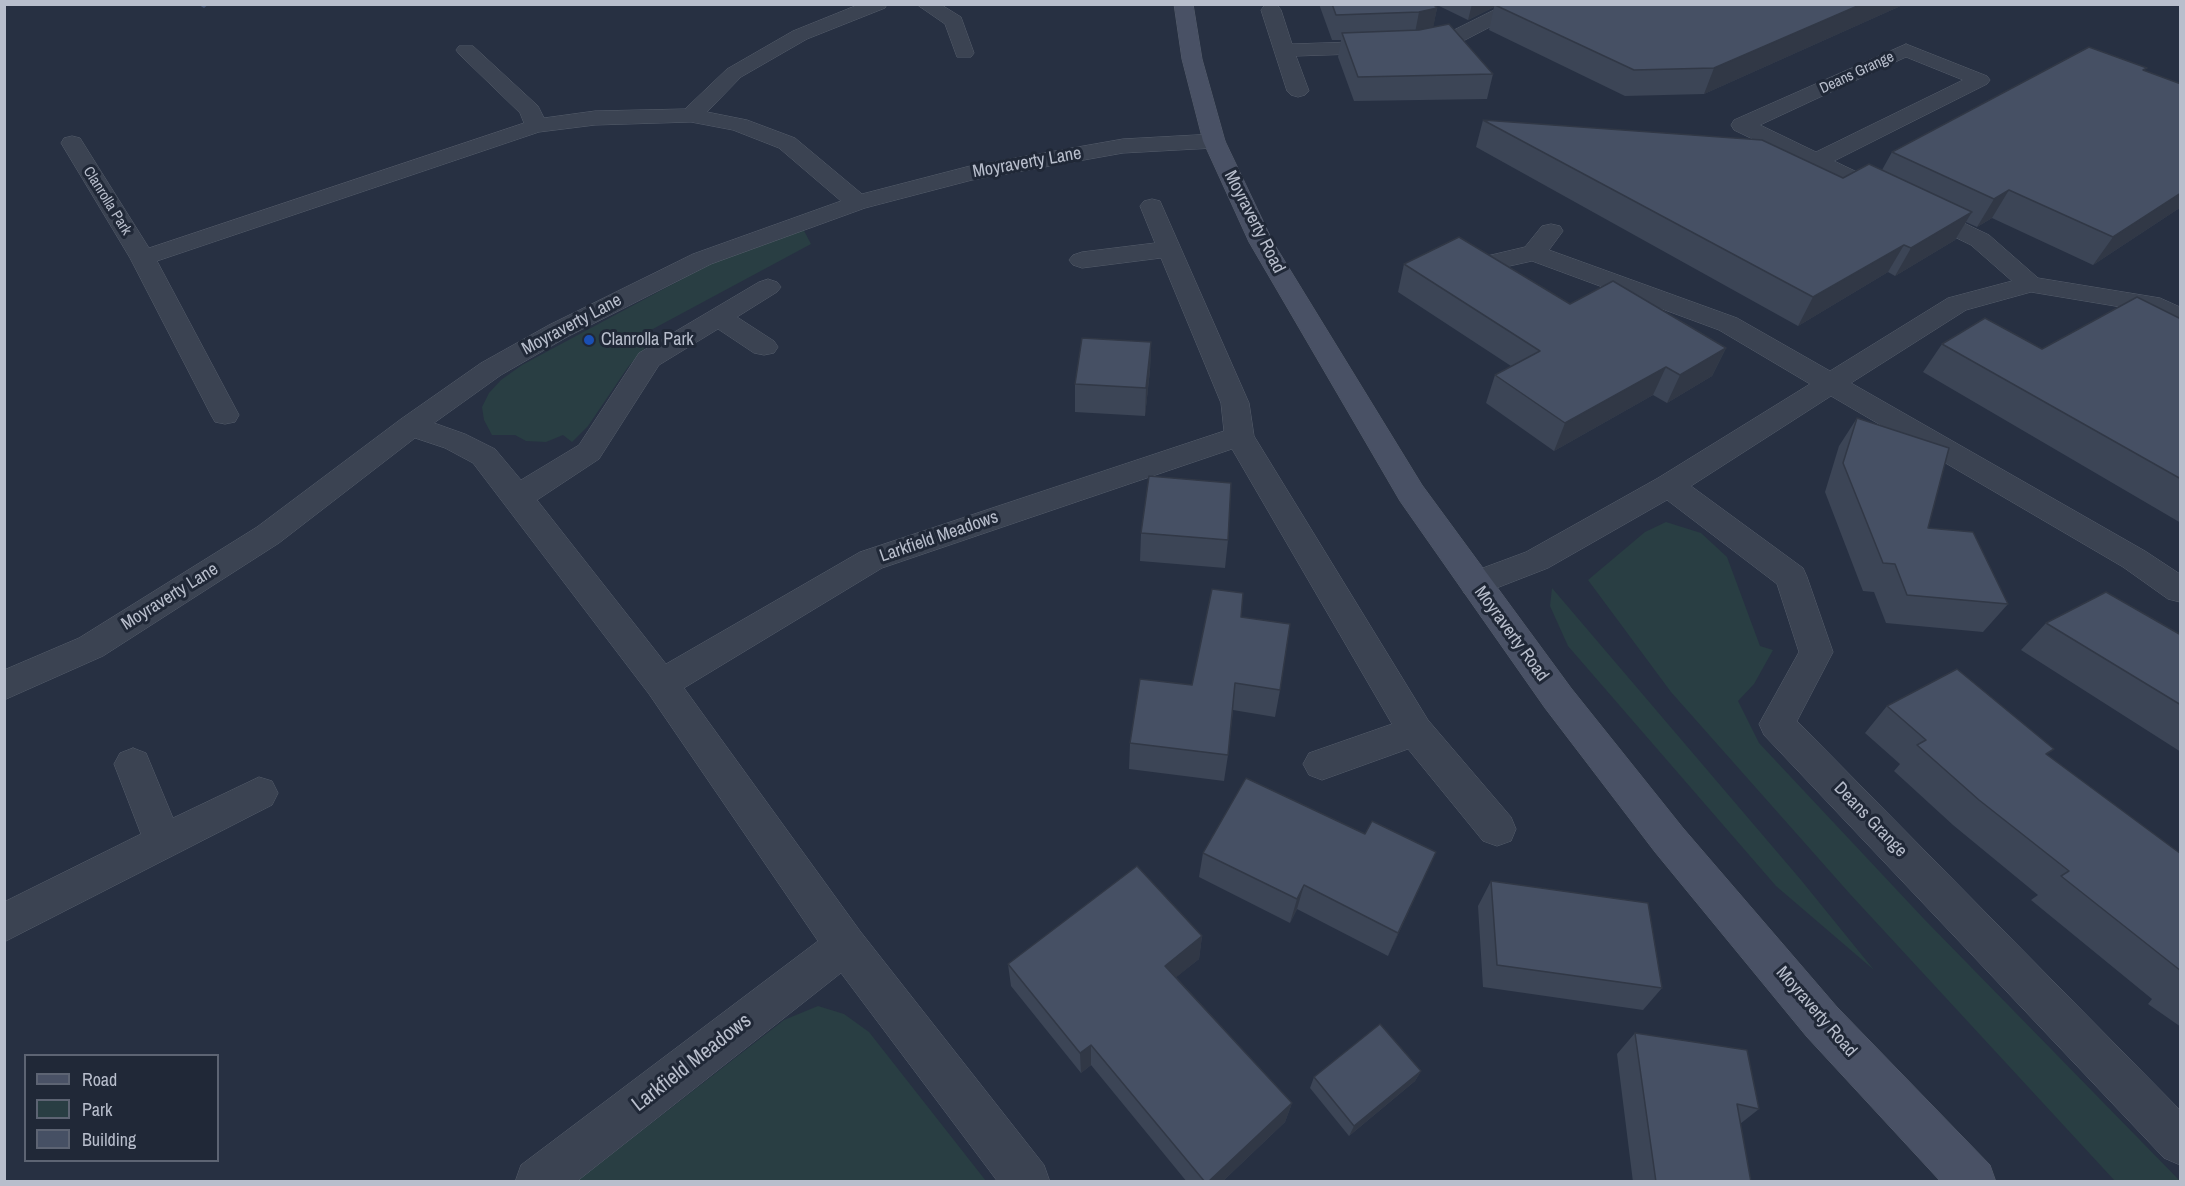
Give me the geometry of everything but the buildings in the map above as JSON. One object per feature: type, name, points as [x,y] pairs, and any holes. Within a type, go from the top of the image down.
[{"type":"street","points":[[691,115],[734,73],[800,35],[878,4]]},
{"type":"street","points":[[925,4],[954,21],[963,53]]},
{"type":"street","name":"Moyraverty Road","points":[[1184,4],[1192,58],[1214,141],[1261,242],[1411,494],[1558,698],[1669,840],[1822,1022],[1972,1182]]},
{"type":"street","points":[[1286,50],[1414,46],[1456,37],[1504,12],[1525,4]]},
{"type":"street","points":[[1271,10],[1298,91]]},
{"type":"street","points":[[466,50],[530,111],[536,126]]},
{"type":"street","name":"Deans Grange","points":[[1816,161],[1980,80],[1906,50],[1742,125],[1816,161],[1980,240],[2030,284]]},
{"type":"street","points":[[143,258],[536,126],[595,118],[691,115],[739,125],[787,143],[857,203]]},
{"type":"street","name":"Moyraverty Lane","points":[[4,686],[91,647],[268,536],[411,426],[492,369],[558,331],[702,259],[857,203],[970,173],[1123,146],[1214,141]]},
{"type":"street","name":"Clanrolla Park","points":[[72,143],[143,258],[225,415]]},
{"type":"street","points":[[1152,206],[1234,403],[1239,436],[1415,731],[1497,829]]},
{"type":"street","points":[[1496,261],[1543,242],[1728,324],[2134,559],[2181,590]]},
{"type":"street","points":[[1082,260],[1170,249]]},
{"type":"street","points":[[1476,584],[1537,560],[1669,485],[1957,304],[2030,284],[2151,304],[2181,316]]},
{"type":"street","points":[[518,496],[589,452],[650,359],[717,316],[768,287]]},
{"type":"street","points":[[717,316],[764,347]]},
{"type":"street","points":[[411,426],[455,441],[484,456],[518,496],[661,684],[845,945],[1027,1182]]},
{"type":"street","name":"Larkfield Meadows","points":[[661,684],[871,560],[1239,436]]},
{"type":"street","name":"Deans Grange","points":[[1669,485],[1791,577],[1816,652],[1777,724],[2181,1142]]},
{"type":"street","points":[[1322,764],[1415,731]]},
{"type":"street","points":[[133,764],[164,842]]},
{"type":"street","points":[[4,923],[260,793]]},
{"type":"street","name":"Larkfield Meadows","points":[[538,1182],[845,945]]},
{"type":"green space","points":[[802,227],[811,244],[651,330],[646,347],[628,367],[588,426],[572,442],[563,435],[546,442],[526,441],[515,435],[492,435],[484,420],[482,407],[489,393],[501,380],[522,365],[712,263]]},
{"type":"green space","points":[[1666,522],[1701,533],[1727,557],[1760,646],[1773,650],[1754,684],[1738,701],[1759,743],[1925,920],[2180,1181],[2115,1181],[1850,894],[1671,692],[1588,580],[1645,532]]},
{"type":"green space","points":[[1552,588],[1801,880],[1874,970],[1776,886],[1568,646],[1550,606]]},
{"type":"green space","points":[[818,1006],[844,1014],[869,1032],[986,1181],[576,1182],[784,1020]]},
{"type":"place","name":"Clanrolla Park","points":[[589,340]]}]
